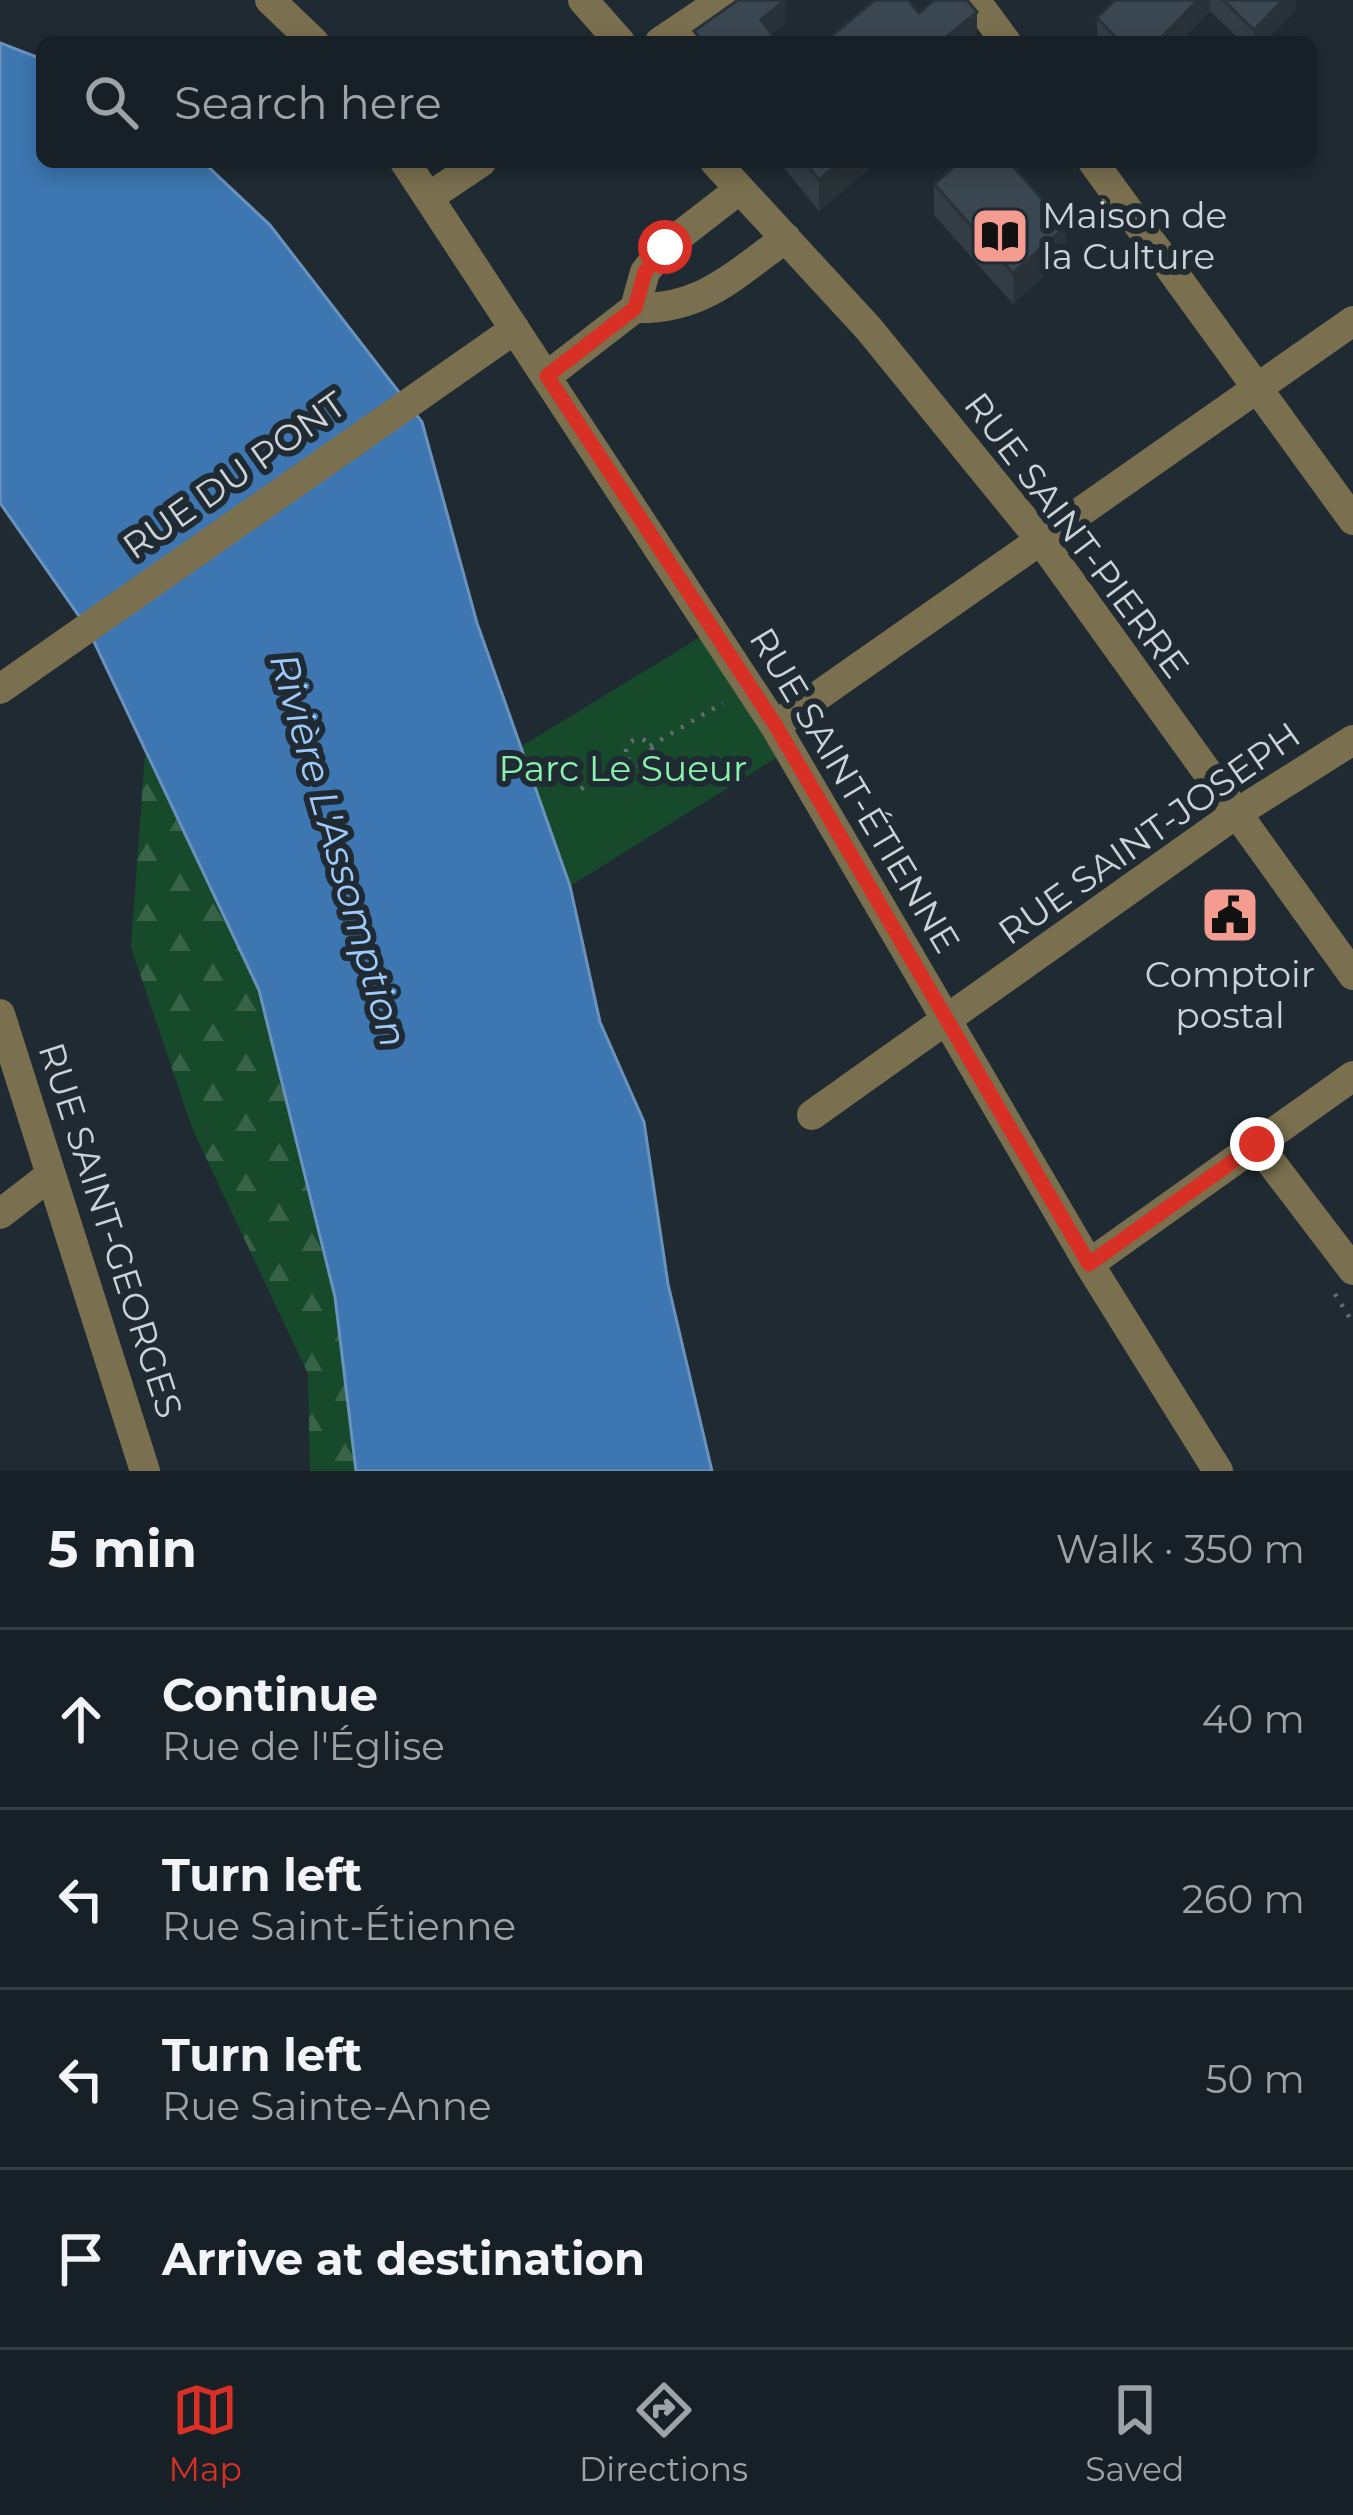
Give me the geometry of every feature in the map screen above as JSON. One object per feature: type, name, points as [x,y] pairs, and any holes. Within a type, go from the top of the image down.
[{"type":"street","points":[[270,0],[308,36]]},
{"type":"street","points":[[583,0],[615,36]]},
{"type":"street","points":[[669,36],[722,0]]},
{"type":"street","points":[[975,0],[1002,36]]},
{"type":"street","name":"RUE SAINT-ÉTIENNE","points":[[409,168],[776,726],[1089,1264],[1218,1471]]},
{"type":"street","points":[[429,197],[472,168]]},
{"type":"street","name":"RUE SAINT-PIERRE","points":[[721,168],[869,328],[1040,538],[1353,975]]},
{"type":"street","points":[[1097,168],[1353,520]]},
{"type":"street","points":[[547,376],[635,308],[645,272],[665,247],[740,189]]},
{"type":"street","points":[[635,308],[664,309],[700,300],[786,238]]},
{"type":"street","points":[[776,726],[1353,321]]},
{"type":"street","name":"RUE DU PONT","points":[[0,689],[515,329]]},
{"type":"street","name":"RUE SAINT-JOSEPH","points":[[812,1115],[1234,815],[1353,740]]},
{"type":"street","name":"RUE SAINT-GEORGES","points":[[0,1014],[48,1177],[135,1427],[145,1471]]},
{"type":"street","points":[[1089,1264],[1353,1076]]},
{"type":"street","points":[[1257,1144],[1353,1270]]},
{"type":"street","points":[[0,1214],[48,1177]]},
{"type":"path","points":[[581,789],[628,759],[632,740],[650,746],[750,687]]},
{"type":"path","points":[[628,759],[643,764],[650,759],[650,746]]},
{"type":"green space","name":"Parc Le Sueur","points":[[712,630],[789,750],[570,886],[520,747]]},
{"type":"green space","points":[[145,754],[259,990],[335,1297],[356,1471],[310,1471],[308,1374],[192,1128],[131,947]]},
{"type":"water","name":"Rivière L'Assomption","points":[[0,43],[36,57],[36,168],[209,168],[270,225],[422,422],[477,623],[570,886],[600,1022],[644,1122],[668,1284],[712,1471],[356,1471],[335,1297],[259,990],[88,629],[0,503]]},
{"type":"building","points":[[738,0],[785,0],[761,20],[773,36],[698,36],[694,31]]},
{"type":"building","points":[[875,0],[908,0],[919,13],[934,0],[967,0],[977,12],[947,36],[831,36]]},
{"type":"building","points":[[1115,0],[1198,0],[1163,36],[1115,36],[1097,18]]},
{"type":"building","points":[[1223,0],[1283,0],[1254,30]]},
{"type":"building","points":[[810,168],[833,168],[819,180]]},
{"type":"building","points":[[952,168],[1014,168],[1066,226],[1013,273],[934,184]]},
{"type":"place","name":"Maison de la Culture","points":[[1000,236]]},
{"type":"place","name":"Comptoir postal","points":[[1230,915]]},
{"type":"route","points":[[665,247],[645,272],[635,308],[547,376],[776,726],[1089,1264],[1257,1144]]}]
